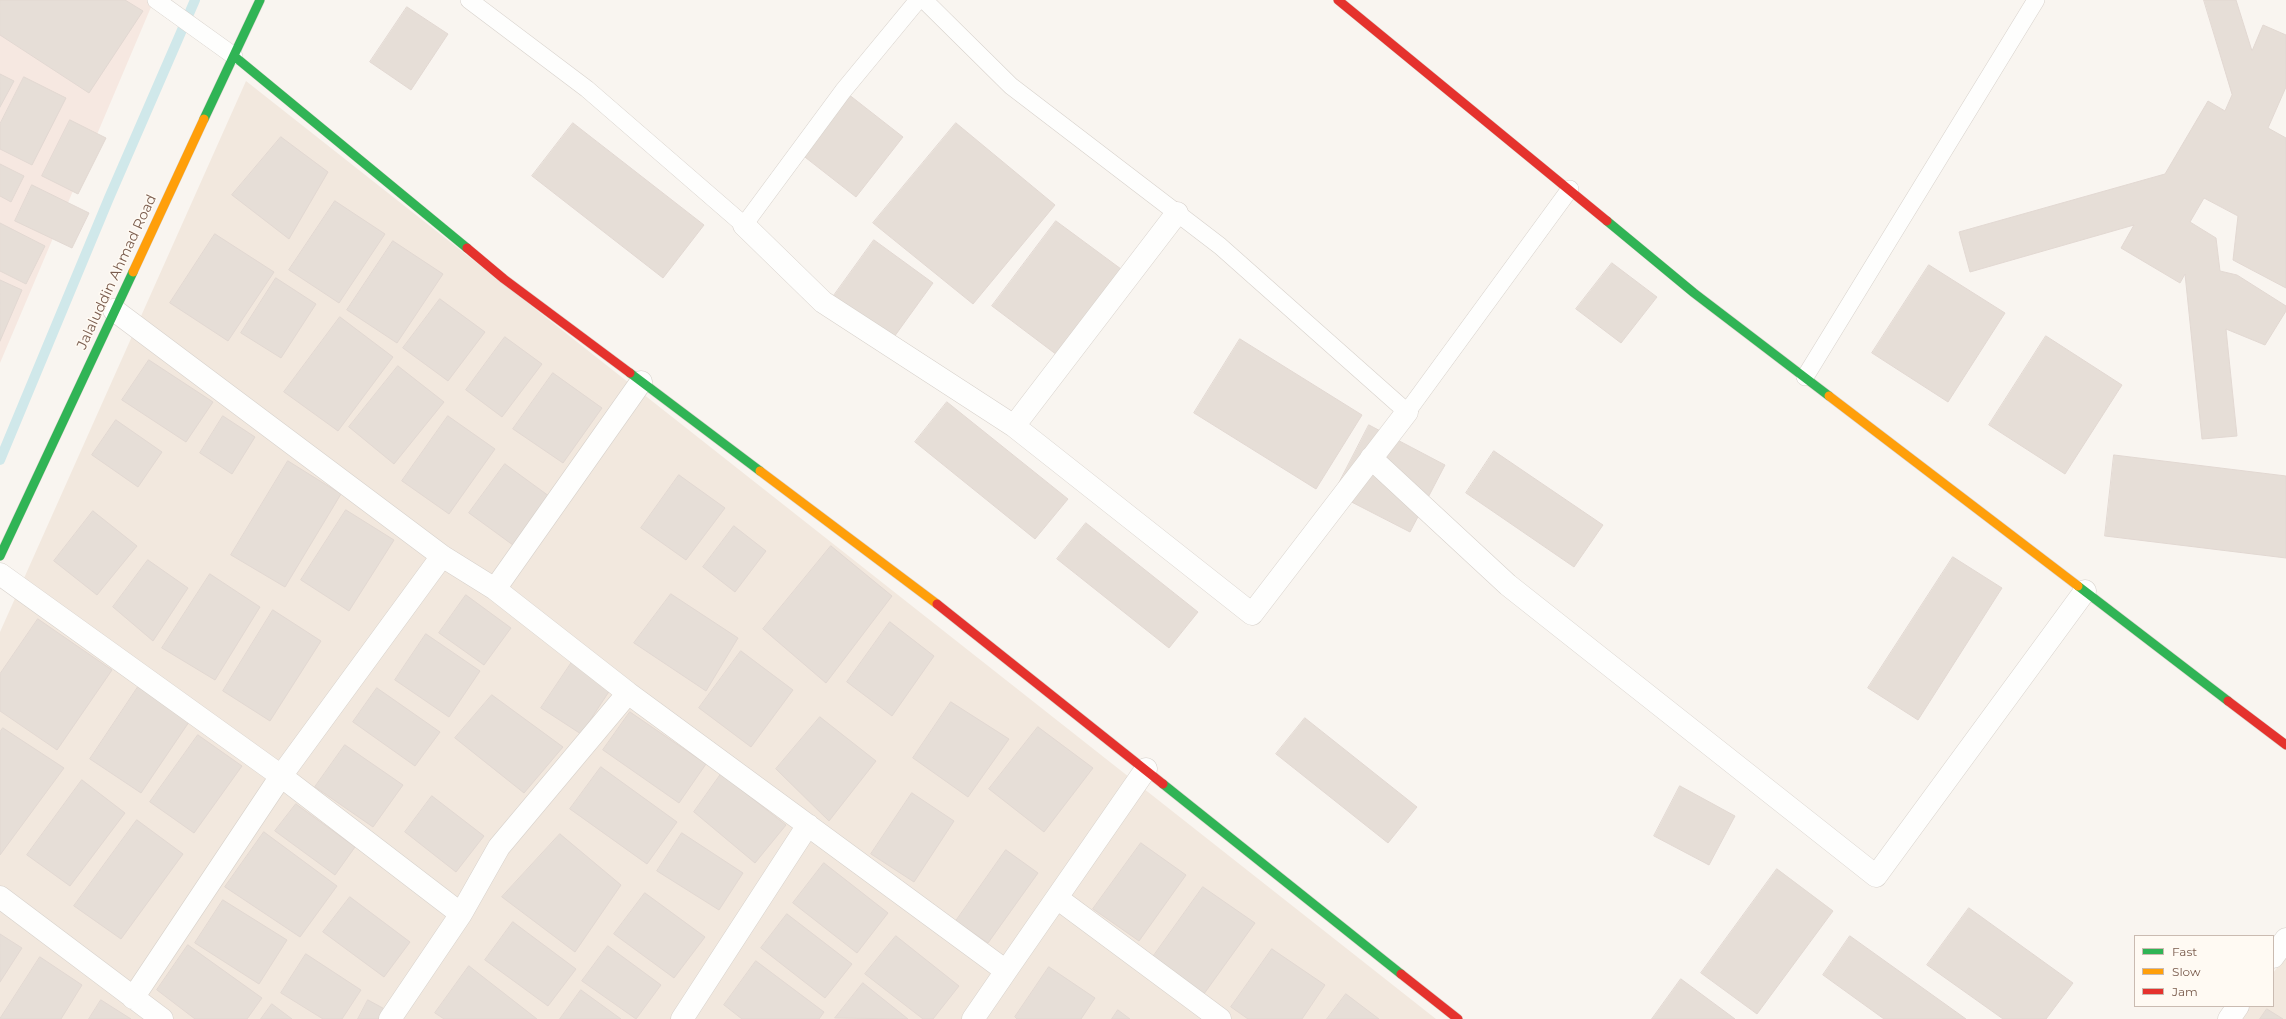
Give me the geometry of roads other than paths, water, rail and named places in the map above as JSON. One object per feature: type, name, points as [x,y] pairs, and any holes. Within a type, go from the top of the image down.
[{"type":"street","name":"Jalaluddin Ahmad Road","points":[[0,556],[260,0]]},
{"type":"street","points":[[1338,0],[1694,293],[2286,745]]},
{"type":"street","points":[[234,56],[504,279],[966,626],[1458,1019]]},
{"type":"street","points":[[1014,426],[1177,213]]},
{"type":"street","points":[[744,225],[824,302],[1014,426],[1252,614],[1407,412]]},
{"type":"street","points":[[114,310],[442,556],[495,589],[628,693],[1006,971]]},
{"type":"street","points":[[495,589],[641,382]]},
{"type":"street","points":[[1371,458],[1508,585],[1876,876],[2084,591]]},
{"type":"street","points":[[133,998],[281,776],[442,556]]},
{"type":"street","points":[[0,574],[281,776],[461,914]]},
{"type":"street","points":[[390,1019],[461,914],[499,848],[628,693]]},
{"type":"street","points":[[973,1019],[1146,770]]},
{"type":"street","points":[[682,1019],[808,825]]},
{"type":"street","points":[[0,897],[162,1019]]},
{"type":"street","points":[[1057,898],[1220,1019]]},
{"type":"street","points":[[2274,956],[2286,939]]},
{"type":"street","points":[[2228,1019],[2237,1007]]},
{"type":"lane","points":[[156,0],[234,56]]},
{"type":"lane","points":[[470,0],[587,89],[744,225],[843,91],[918,0]]},
{"type":"lane","points":[[924,0],[1011,86],[1220,246],[1407,412],[1570,190]]},
{"type":"lane","points":[[1805,377],[2036,0]]},
{"type":"waterway","points":[[0,460],[109,198],[195,0]]}]
